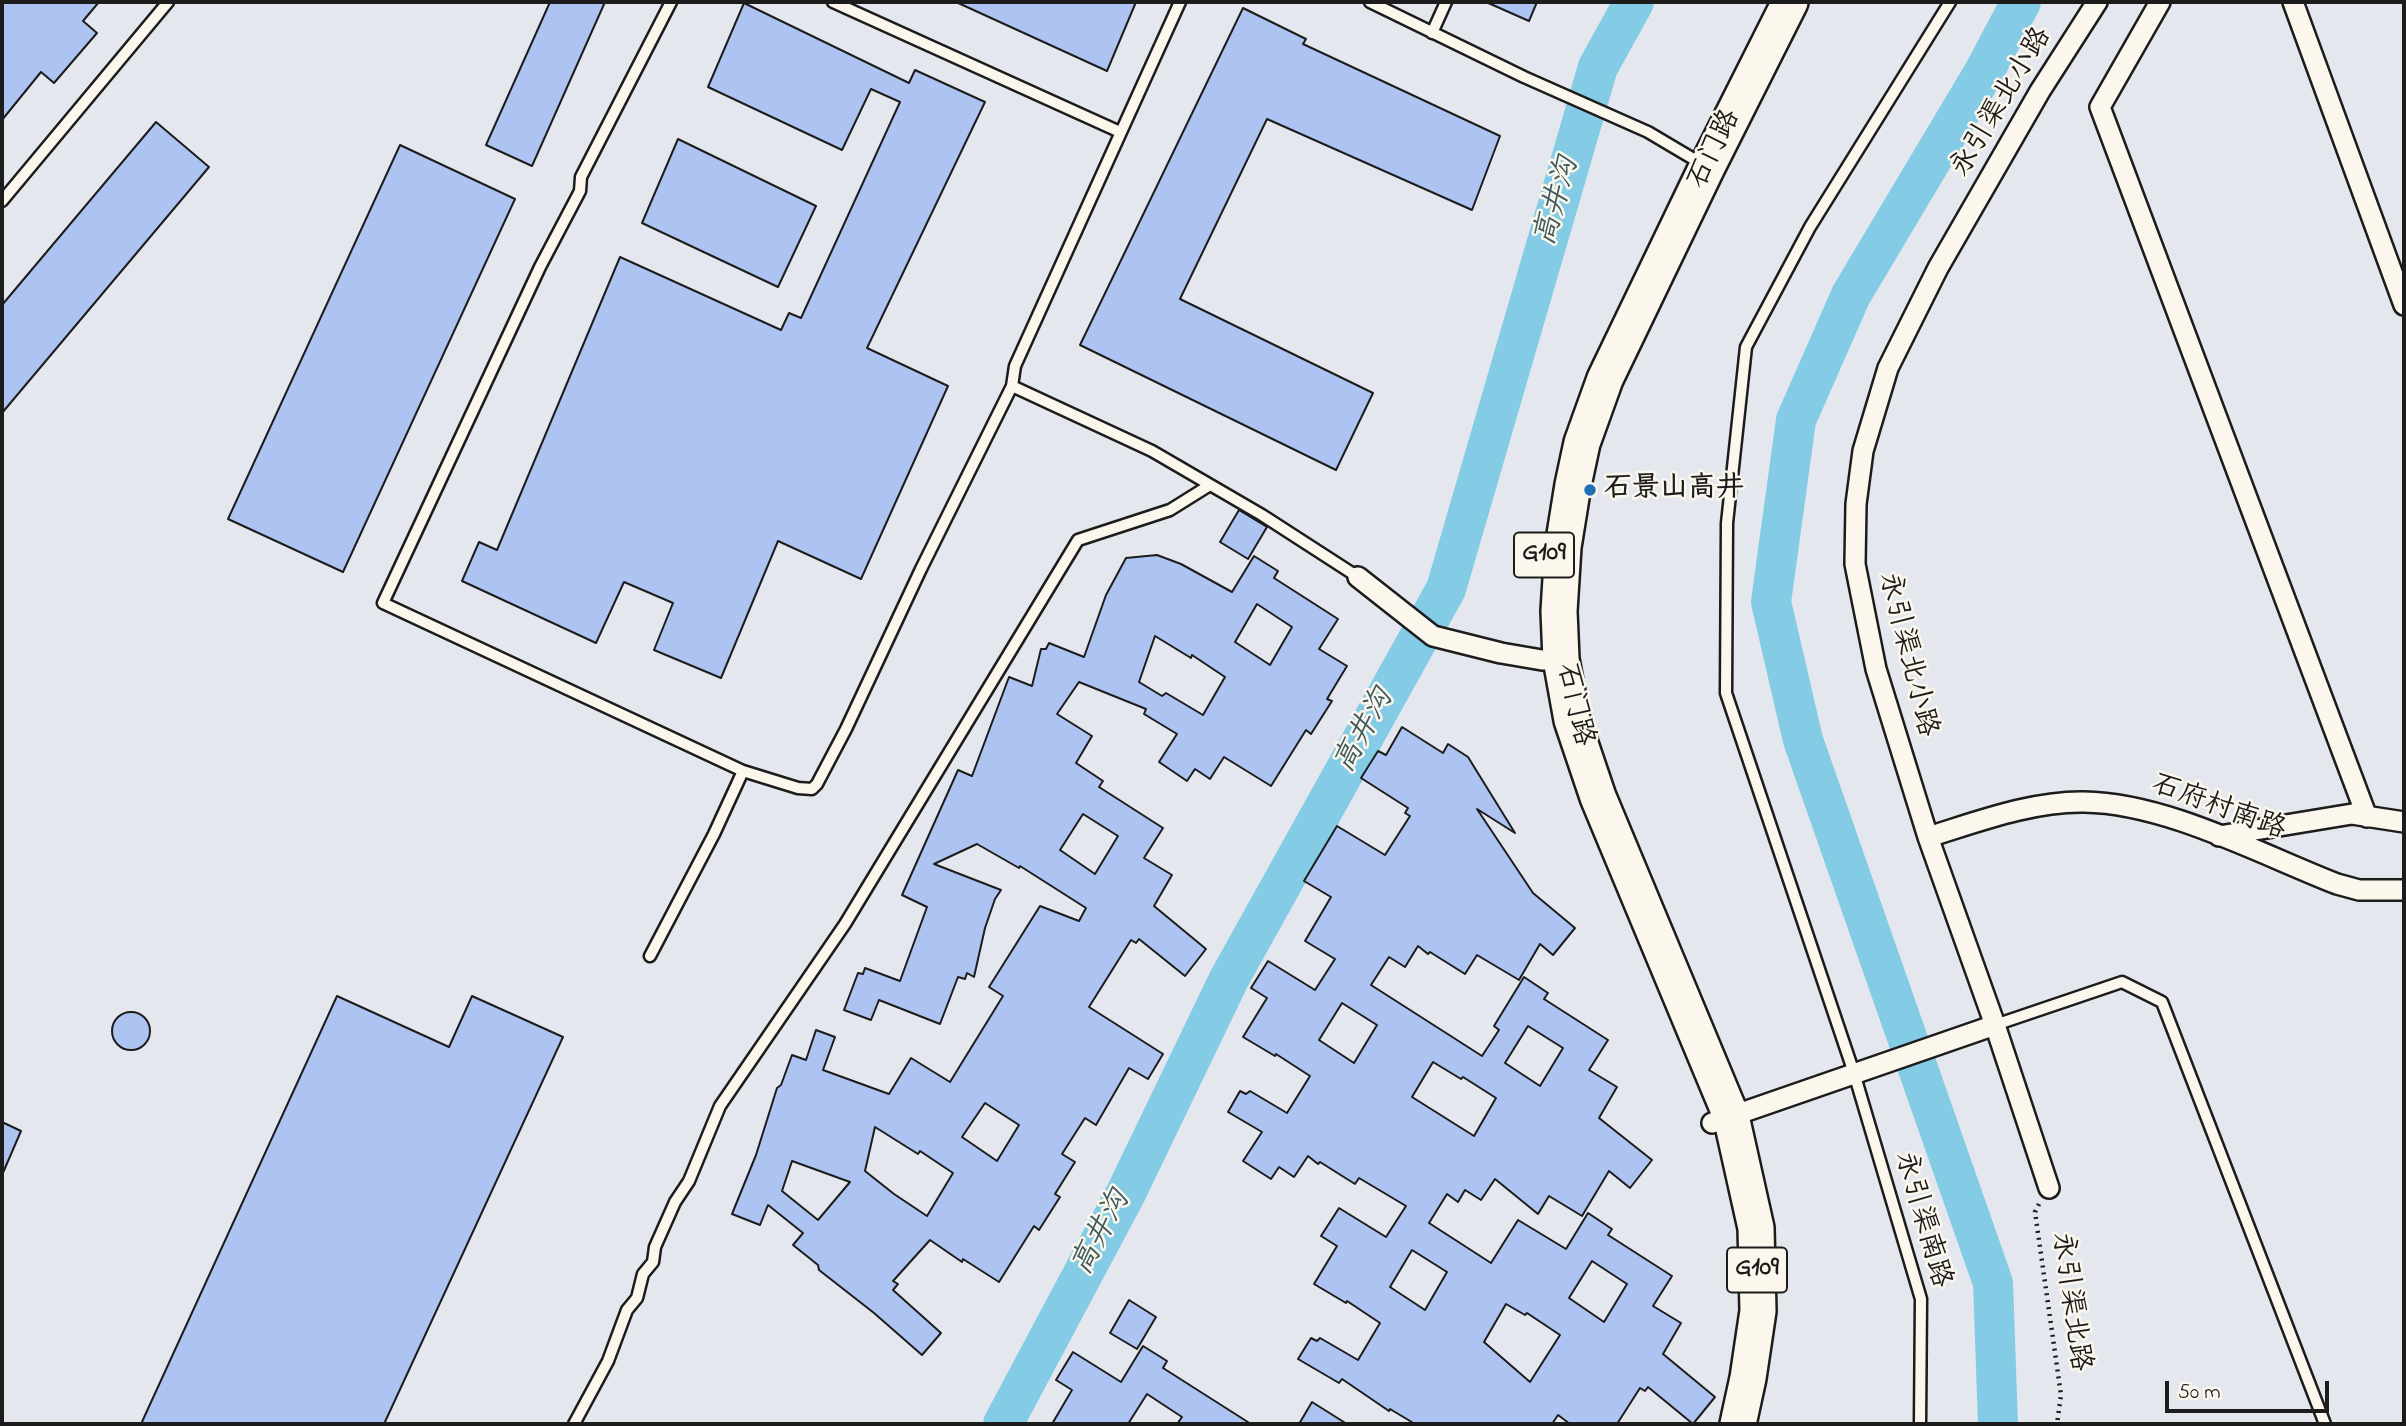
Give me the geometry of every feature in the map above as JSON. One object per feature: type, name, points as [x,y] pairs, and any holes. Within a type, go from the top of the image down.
[{"type":"highway","name":"石门路","points":[[1738,1424],[1758,1311],[1756,1228],[1721,1120],[1598,797],[1551,659],[1559,611],[1563,547],[1582,443],[1605,379],[1767,2]]},
{"type":"highway","name":"石门路","points":[[1698,162],[1790,2]]},
{"type":"highway","name":"石门路","points":[[1717,1424],[1728,1390],[1738,1317],[1734,1225],[1721,1120]]},
{"type":"street","name":"永引渠北小路","points":[[2049,1188],[1986,1028],[1876,669],[1855,564],[1855,528],[1863,451],[1888,368],[1937,268],[2040,91],[2097,2]]},
{"type":"street","points":[[2160,2],[2100,107],[2367,817]]},
{"type":"street","points":[[2293,2],[2404,305]]},
{"type":"street","points":[[1359,577],[1433,636],[1476,648],[1551,659]]},
{"type":"street","name":"石府村南路","points":[[1928,837],[2041,806],[2084,802],[2138,808],[2185,822],[2337,884],[2359,890],[2404,890]]},
{"type":"street","points":[[2218,836],[2352,814],[2404,822]]},
{"type":"street","points":[[1721,1120],[1986,1028]]},
{"type":"lane","points":[[2,201],[168,2]]},
{"type":"lane","points":[[671,2],[582,177],[580,191],[540,267],[383,603],[743,771],[798,789],[812,789],[817,784],[846,729],[921,569],[1012,386],[1015,366],[1180,2]]},
{"type":"lane","points":[[833,2],[1119,132]]},
{"type":"lane","points":[[1370,2],[1524,77],[1637,128],[1698,162]]},
{"type":"lane","points":[[1432,33],[1446,2]]},
{"type":"lane","name":"永引渠南路","points":[[1920,1424],[1922,1299],[1854,1073],[1726,693],[1727,523],[1746,347],[1810,227],[1950,2]]},
{"type":"lane","points":[[1012,386],[1152,451],[1262,515],[1359,577]]},
{"type":"lane","points":[[574,1424],[608,1361],[626,1310],[637,1298],[643,1274],[653,1262],[655,1247],[675,1202],[690,1181],[720,1106],[845,924],[1079,540],[1170,510],[1210,485]]},
{"type":"lane","points":[[650,956],[714,834],[743,771]]},
{"type":"lane","points":[[1986,1028],[2122,982],[2162,1002],[2325,1424]]},
{"type":"path","name":"永引渠北路","points":[[2049,1188],[2035,1212],[2061,1395],[2057,1424]]},
{"type":"building","points":[[2,2],[99,2],[83,21],[97,33],[54,83],[41,72],[2,120]]},
{"type":"building","points":[[550,2],[605,2],[532,166],[486,145]]},
{"type":"building","points":[[956,2],[1136,2],[1107,71]]},
{"type":"building","points":[[1486,2],[1537,2],[1529,21]]},
{"type":"building","points":[[744,3],[909,83],[915,70],[985,102],[867,348],[948,386],[861,579],[778,541],[721,678],[654,650],[673,603],[624,582],[596,643],[462,581],[479,542],[497,550],[620,257],[781,330],[789,313],[801,318],[900,102],[871,89],[842,150],[708,87]]},
{"type":"building","points":[[1243,8],[1306,39],[1303,44],[1500,136],[1472,210],[1267,119],[1180,299],[1373,393],[1336,470],[1080,345]]},
{"type":"building","points":[[156,122],[209,167],[2,413],[2,305]]},
{"type":"building","points":[[678,139],[816,206],[778,287],[642,223]]},
{"type":"building","points":[[400,145],[515,199],[343,572],[228,519]]},
{"type":"building","points":[[1239,510],[1267,527],[1248,559],[1220,542]]},
{"type":"building","points":[[1157,555],[1181,564],[1232,592],[1254,556],[1278,571],[1274,578],[1338,619],[1319,649],[1347,666],[1327,699],[1332,701],[1311,734],[1306,730],[1271,786],[1224,757],[1210,779],[1195,769],[1187,781],[1159,762],[1177,734],[1144,714],[1146,709],[1079,682],[1057,714],[1092,736],[1076,763],[1103,781],[1099,787],[1163,828],[1144,858],[1172,875],[1154,906],[1206,949],[1185,976],[1139,939],[1136,943],[1131,940],[1089,1007],[1163,1054],[1148,1079],[1129,1068],[1096,1125],[1085,1118],[1062,1154],[1075,1162],[1055,1194],[1060,1197],[1039,1230],[1034,1226],[999,1282],[963,1259],[962,1262],[930,1240],[893,1281],[898,1284],[893,1290],[941,1333],[922,1355],[819,1270],[818,1265],[793,1245],[803,1233],[768,1205],[760,1225],[732,1214],[756,1155],[777,1088],[781,1085],[792,1055],[806,1060],[816,1030],[835,1037],[823,1070],[889,1094],[911,1058],[950,1082],[1003,996],[989,987],[1040,906],[1079,921],[1086,908],[1020,866],[1019,868],[977,844],[934,864],[1001,890],[985,928],[974,977],[967,973],[965,979],[958,977],[940,1024],[879,1000],[871,1020],[844,1010],[858,973],[863,974],[865,968],[900,981],[927,907],[902,895],[958,770],[972,776],[1009,677],[1032,686],[1041,649],[1046,649],[1049,643],[1084,657],[1106,595],[1126,558]],"holes":[[[1257,604],[1292,627],[1270,665],[1235,642]],[[1155,636],[1191,658],[1192,655],[1225,677],[1203,715],[1166,693],[1162,696],[1139,682]],[[1083,814],[1118,836],[1095,874],[1060,850]],[[985,1103],[1019,1125],[997,1161],[962,1137]],[[875,1127],[918,1154],[920,1151],[953,1173],[927,1216],[865,1171]],[[792,1161],[850,1182],[818,1220],[782,1191]]]},
{"type":"building","points":[[1402,727],[1443,753],[1448,744],[1468,757],[1515,833],[1477,809],[1533,893],[1575,928],[1553,955],[1540,944],[1519,980],[1477,955],[1465,974],[1418,946],[1405,967],[1389,957],[1371,985],[1482,1056],[1499,1030],[1494,1026],[1524,977],[1548,993],[1544,999],[1608,1040],[1589,1070],[1617,1087],[1599,1118],[1652,1160],[1630,1188],[1609,1171],[1582,1216],[1549,1196],[1538,1214],[1495,1179],[1481,1200],[1465,1190],[1458,1202],[1447,1194],[1429,1223],[1491,1263],[1518,1220],[1566,1249],[1588,1213],[1612,1229],[1608,1235],[1672,1276],[1653,1306],[1681,1323],[1663,1354],[1715,1397],[1693,1424],[1648,1387],[1645,1391],[1640,1388],[1617,1424],[1570,1424],[1558,1415],[1552,1424],[1415,1424],[1390,1409],[1389,1411],[1342,1379],[1339,1383],[1298,1359],[1311,1338],[1317,1341],[1320,1338],[1358,1360],[1380,1323],[1347,1301],[1346,1303],[1314,1284],[1337,1246],[1321,1236],[1339,1208],[1386,1237],[1406,1206],[1359,1178],[1355,1184],[1308,1156],[1294,1177],[1279,1167],[1271,1179],[1243,1161],[1262,1132],[1228,1112],[1240,1091],[1246,1094],[1250,1091],[1287,1113],[1310,1076],[1243,1037],[1267,998],[1251,988],[1268,961],[1315,990],[1335,959],[1305,941],[1331,897],[1304,881],[1337,826],[1385,855],[1410,816],[1405,813],[1408,808],[1361,778],[1378,751],[1386,755]],"holes":[[[1342,1003],[1377,1025],[1354,1063],[1319,1040]],[[1528,1026],[1563,1048],[1540,1086],[1505,1063]],[[1433,1062],[1496,1098],[1474,1136],[1412,1097]],[[1412,1250],[1447,1272],[1425,1310],[1390,1287]],[[1592,1261],[1627,1284],[1604,1322],[1569,1298]],[[1506,1304],[1525,1315],[1527,1313],[1560,1335],[1530,1382],[1484,1342]]]},
{"type":"building","points":[[337,996],[449,1047],[472,996],[563,1037],[384,1424],[141,1424]]},
{"type":"building","points":[[131,1012],[145,1017],[150,1031],[145,1045],[131,1050],[117,1045],[112,1031],[117,1017]]},
{"type":"building","points":[[2,1122],[21,1131],[2,1175]]},
{"type":"building","points":[[1129,1300],[1156,1317],[1137,1349],[1110,1333]]},
{"type":"building","points":[[1143,1346],[1167,1361],[1163,1368],[1251,1424],[1177,1424],[1182,1417],[1147,1394],[1128,1424],[1052,1424],[1072,1390],[1056,1380],[1073,1352],[1121,1382]]},
{"type":"building","points":[[1312,1402],[1347,1424],[1299,1424]]},
{"type":"waterway","name":"高井沟","points":[[1003,1424],[1126,1193],[1229,979],[1446,589],[1598,67],[1634,2]]},
{"type":"waterway","points":[[1998,1424],[1993,1283],[1803,740],[1771,602],[1796,420],[1851,295],[1984,72],[2021,2]]},
{"type":"place","name":"石景山高井","points":[[1590,490]]}]
